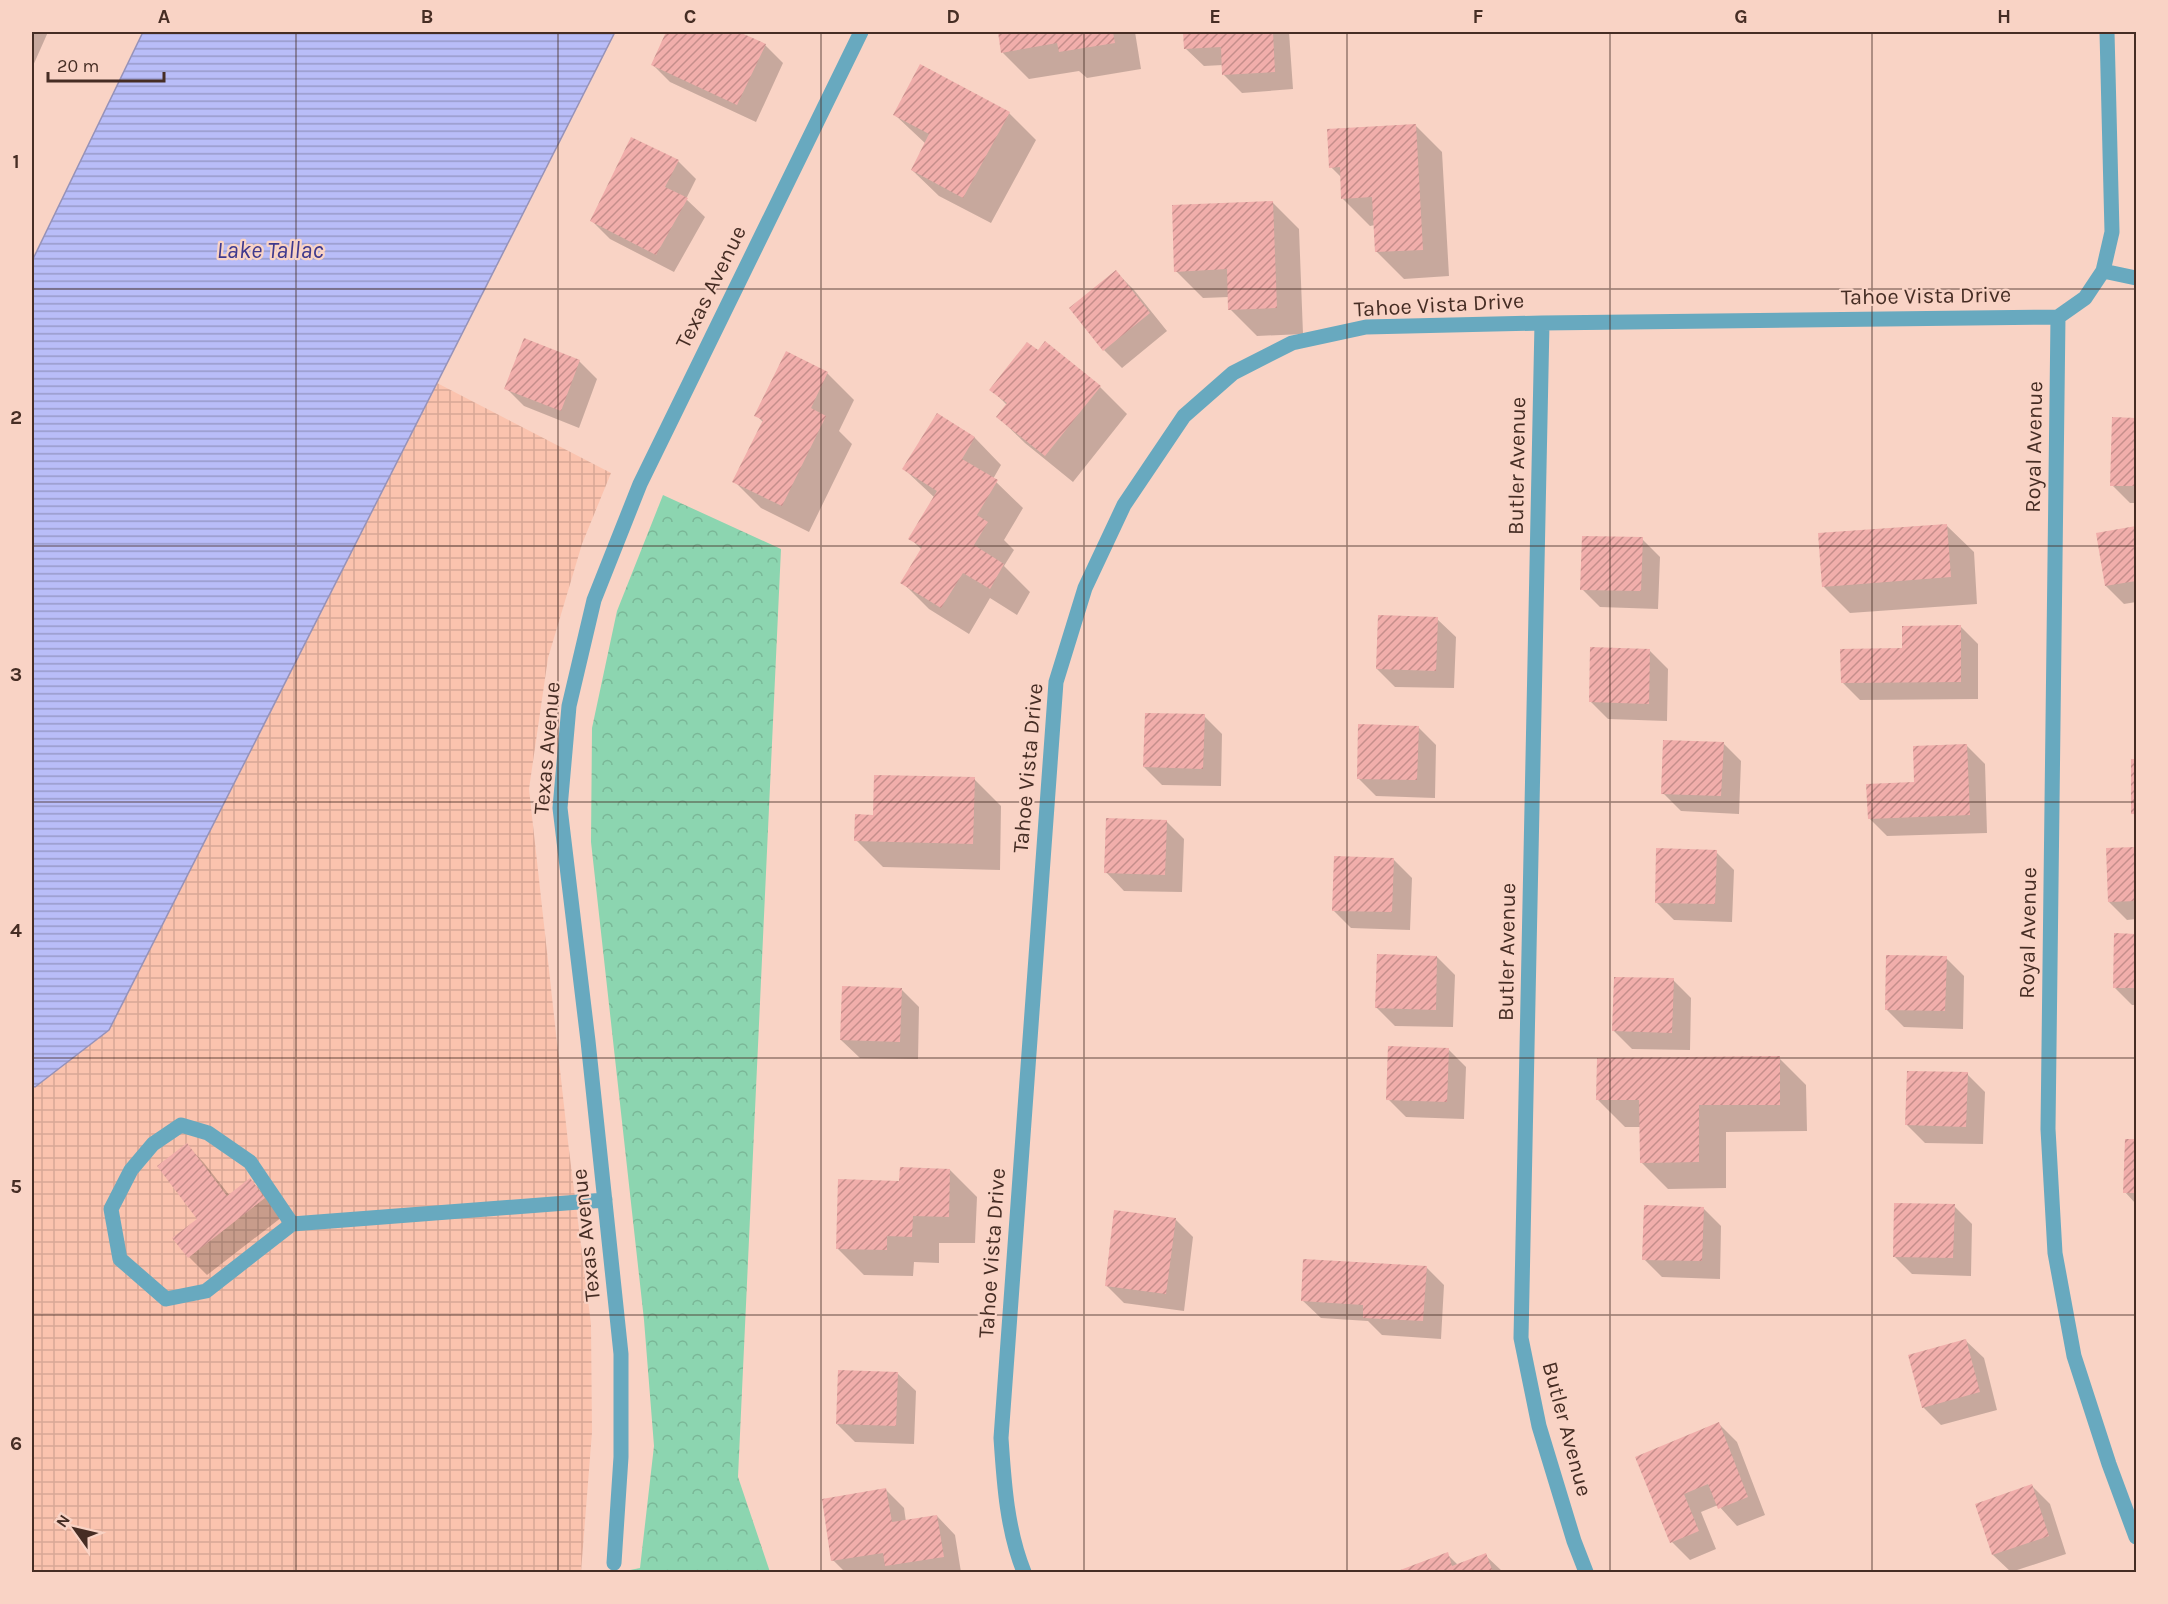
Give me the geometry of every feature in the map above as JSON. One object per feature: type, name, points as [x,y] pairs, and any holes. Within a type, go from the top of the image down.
[{"type":"street","name":"Texas Avenue","points":[[614,1563],[621,1457],[621,1354],[560,808],[570,706],[594,600],[640,484],[861,32]]},
{"type":"street","points":[[2058,317],[2085,298],[2103,271],[2112,232],[2107,32]]},
{"type":"street","points":[[2103,271],[2136,278]]},
{"type":"street","name":"Tahoe Vista Drive","points":[[1024,1572],[1004,1493],[1001,1438],[1056,682],[1085,588],[1124,505],[1184,416],[1233,373],[1292,343],[1366,327],[2058,317]]},
{"type":"street","name":"Royal Avenue","points":[[2058,317],[2048,1129],[2055,1252],[2074,1356],[2109,1464],[2136,1537]]},
{"type":"street","name":"Butler Avenue","points":[[1542,323],[1521,1338],[1539,1426],[1574,1541],[1586,1572]]},
{"type":"street","points":[[292,1224],[250,1162],[208,1133],[181,1125],[153,1144],[131,1170],[111,1209],[120,1259],[166,1299],[206,1292],[292,1224],[605,1200]]},
{"type":"shaded area","points":[[437,383],[611,473],[582,544],[548,658],[529,789],[568,1142],[591,1324],[592,1432],[581,1572],[32,1572],[32,1086],[35,1087],[109,1030]]},
{"type":"green space","points":[[663,495],[781,549],[738,1477],[770,1572],[620,1572],[640,1568],[654,1446],[644,1320],[591,842],[592,728],[617,611]]},
{"type":"water","name":"Lake Tallac","points":[[143,32],[615,32],[109,1030],[35,1087],[32,1086],[32,261]]},
{"type":"building","points":[[666,32],[739,32],[766,44],[737,105],[651,65]]},
{"type":"building","points":[[998,32],[1113,32],[1115,43],[1059,52],[1057,43],[1001,53]]},
{"type":"building","points":[[1183,32],[1273,32],[1275,72],[1222,75],[1221,47],[1184,49]]},
{"type":"building","points":[[920,64],[1010,112],[963,198],[911,170],[929,134],[893,115]]},
{"type":"building","points":[[1416,124],[1423,250],[1375,252],[1372,197],[1341,199],[1340,167],[1329,168],[1327,129]]},
{"type":"building","points":[[631,137],[679,160],[665,187],[688,198],[656,255],[590,221]]},
{"type":"building","points":[[1273,201],[1277,308],[1228,310],[1227,269],[1174,272],[1172,205]]},
{"type":"building","points":[[1116,270],[1150,313],[1103,351],[1069,308]]},
{"type":"building","points":[[524,338],[580,360],[561,411],[504,389]]},
{"type":"building","points":[[1045,341],[1101,386],[1045,456],[996,417],[1007,403],[989,390],[1027,342],[1038,350]]},
{"type":"building","points":[[786,351],[828,372],[811,408],[826,416],[782,506],[732,482],[763,420],[754,416]]},
{"type":"building","points":[[937,413],[975,437],[962,459],[998,480],[977,515],[988,522],[974,545],[1004,564],[990,589],[963,573],[941,608],[900,583],[922,547],[908,539],[937,491],[902,469]]},
{"type":"building","points":[[2112,417],[2136,418],[2136,486],[2110,486]]},
{"type":"building","points":[[1947,524],[1951,577],[1822,587],[1818,533]]},
{"type":"building","points":[[2136,526],[2136,581],[2105,586],[2096,533]]},
{"type":"building","points":[[1582,536],[1643,537],[1641,591],[1580,590]]},
{"type":"building","points":[[1378,615],[1438,617],[1436,671],[1376,669]]},
{"type":"building","points":[[1961,625],[1961,682],[1841,683],[1840,649],[1902,648],[1902,626]]},
{"type":"building","points":[[1590,647],[1650,649],[1649,704],[1589,702]]},
{"type":"building","points":[[1145,713],[1205,714],[1203,769],[1143,767]]},
{"type":"building","points":[[1358,724],[1419,726],[1417,780],[1357,779]]},
{"type":"building","points":[[1663,740],[1724,742],[1721,796],[1661,794]]},
{"type":"building","points":[[1967,744],[1970,815],[1868,819],[1866,784],[1914,782],[1913,746]]},
{"type":"building","points":[[2131,759],[2136,759],[2136,814],[2131,814]]},
{"type":"building","points":[[874,775],[975,777],[973,844],[854,841],[855,814],[873,815]]},
{"type":"building","points":[[1106,818],[1167,820],[1165,875],[1104,873]]},
{"type":"building","points":[[2136,847],[2136,901],[2108,902],[2106,848]]},
{"type":"building","points":[[1656,848],[1717,850],[1715,904],[1655,903]]},
{"type":"building","points":[[1334,856],[1394,858],[1392,912],[1332,911]]},
{"type":"building","points":[[2114,933],[2136,934],[2136,988],[2113,988]]},
{"type":"building","points":[[1377,954],[1437,956],[1436,1010],[1375,1008]]},
{"type":"building","points":[[1886,955],[1947,956],[1945,1011],[1885,1010]]},
{"type":"building","points":[[1614,977],[1674,978],[1672,1033],[1612,1031]]},
{"type":"building","points":[[842,986],[902,988],[900,1042],[840,1040]]},
{"type":"building","points":[[1388,1046],[1449,1048],[1447,1102],[1386,1100]]},
{"type":"building","points":[[1780,1056],[1780,1105],[1699,1105],[1699,1162],[1640,1163],[1639,1100],[1596,1100],[1597,1058]]},
{"type":"building","points":[[1907,1071],[1968,1072],[1966,1127],[1905,1125]]},
{"type":"building","points":[[2125,1139],[2136,1139],[2136,1193],[2123,1193]]},
{"type":"building","points":[[187,1143],[227,1196],[250,1178],[265,1198],[188,1258],[172,1238],[197,1219],[157,1166]]},
{"type":"building","points":[[900,1167],[950,1169],[949,1217],[913,1216],[912,1237],[887,1236],[887,1250],[836,1249],[838,1179],[899,1181]]},
{"type":"building","points":[[1894,1203],[1955,1204],[1953,1258],[1893,1257]]},
{"type":"building","points":[[1644,1205],[1704,1207],[1702,1261],[1642,1260]]},
{"type":"building","points":[[1114,1210],[1176,1218],[1166,1294],[1105,1286]]},
{"type":"building","points":[[1303,1259],[1427,1266],[1423,1321],[1363,1318],[1363,1305],[1301,1301]]},
{"type":"building","points":[[1966,1339],[1980,1392],[1922,1408],[1908,1355]]},
{"type":"building","points":[[838,1370],[898,1372],[896,1426],[836,1424]]},
{"type":"building","points":[[1719,1422],[1748,1497],[1718,1509],[1708,1484],[1684,1494],[1699,1531],[1670,1543],[1635,1457]]},
{"type":"building","points":[[2032,1484],[2049,1536],[1992,1555],[1975,1504]]},
{"type":"building","points":[[886,1488],[892,1522],[937,1515],[944,1557],[885,1566],[883,1553],[831,1561],[822,1499]]},
{"type":"building","points":[[1448,1552],[1452,1566],[1486,1553],[1493,1572],[1395,1572]]}]
